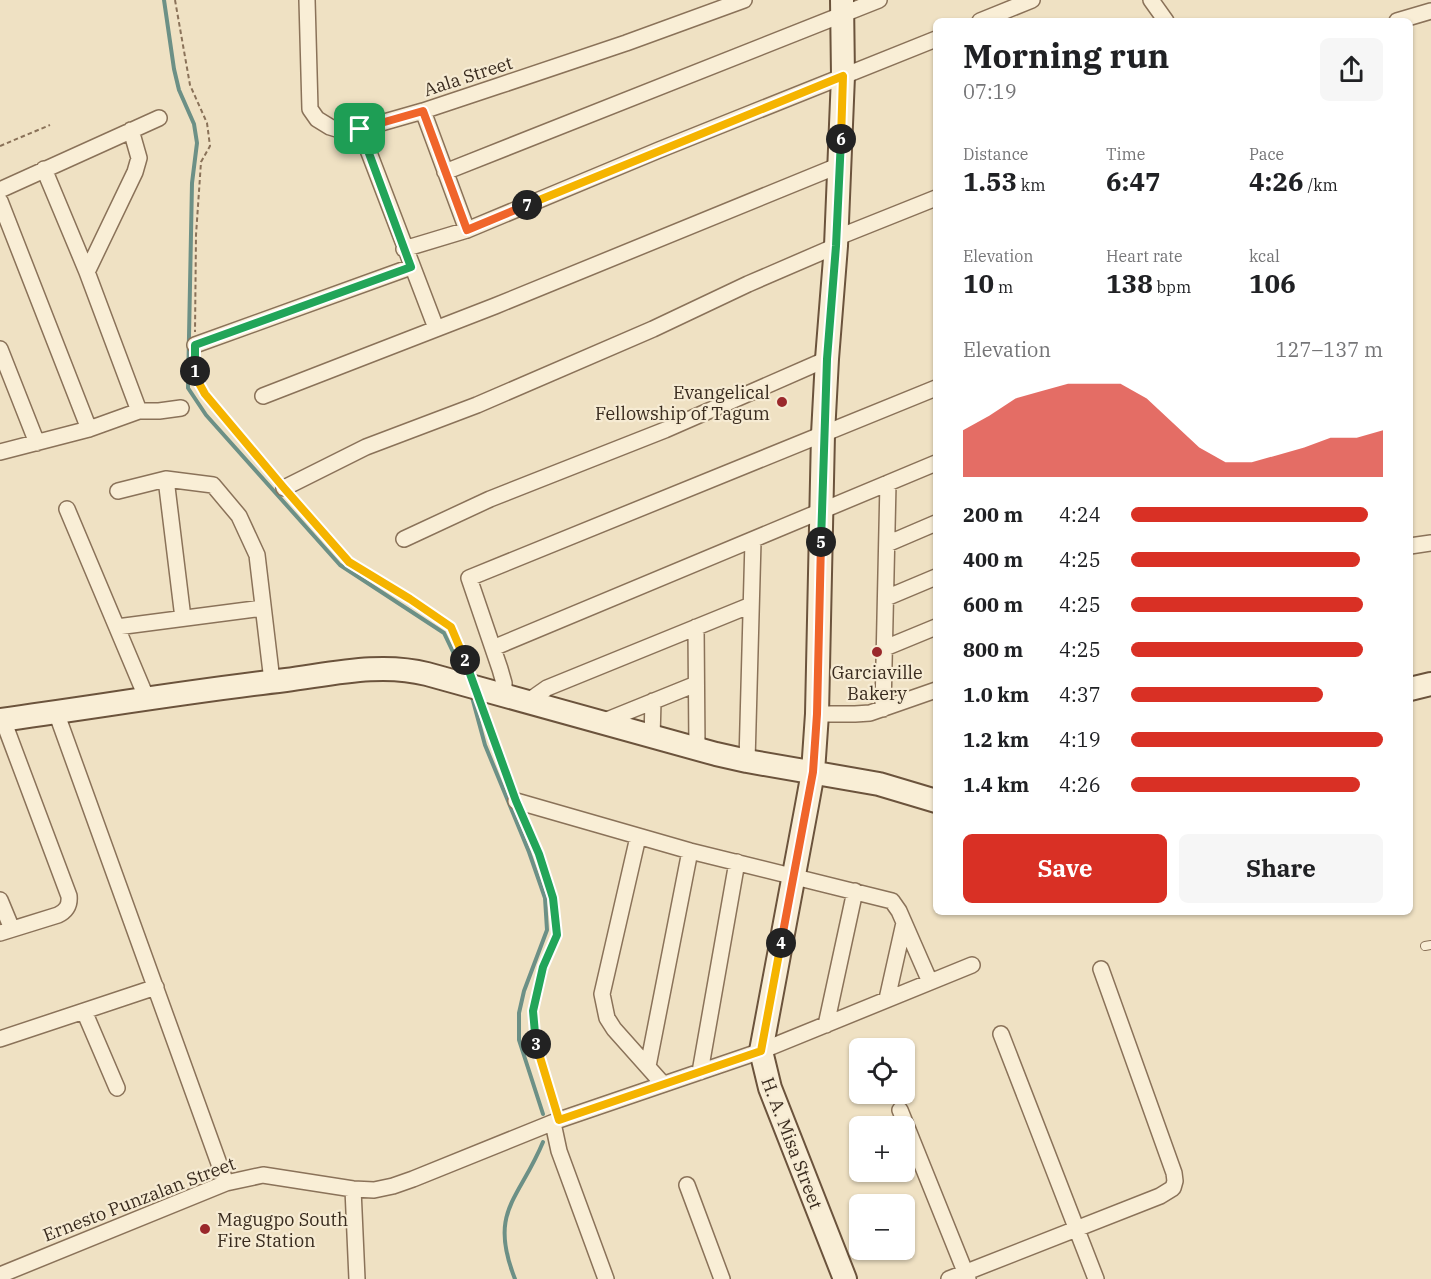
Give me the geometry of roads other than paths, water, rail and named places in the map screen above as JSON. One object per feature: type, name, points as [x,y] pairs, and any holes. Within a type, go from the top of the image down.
[{"type":"street","name":"Aala Street","points":[[306,0],[310,109],[317,119],[330,127],[343,131],[360,129],[423,111],[626,43],[744,0]]},
{"type":"street","points":[[445,172],[842,7],[879,0]]},
{"type":"street","points":[[987,18],[1031,0]]},
{"type":"street","points":[[1151,0],[1164,18]]},
{"type":"street","name":"H. A. Misa Street","points":[[842,7],[843,76],[840,165],[823,434],[817,714],[813,772],[761,1051],[770,1088],[845,1279]]},
{"type":"street","points":[[1407,18],[1431,11]]},
{"type":"street","points":[[404,249],[467,230],[658,150],[933,40]]},
{"type":"street","points":[[423,111],[467,230]]},
{"type":"street","points":[[0,190],[159,118]]},
{"type":"street","points":[[360,129],[436,328]]},
{"type":"street","points":[[87,272],[135,172],[139,158],[131,130]]},
{"type":"street","points":[[263,396],[840,165]]},
{"type":"street","points":[[44,169],[87,272],[139,411]]},
{"type":"street","points":[[284,488],[366,447],[477,405],[653,329],[836,242],[933,199]]},
{"type":"street","points":[[0,201],[89,429]]},
{"type":"street","points":[[195,345],[411,267]]},
{"type":"street","points":[[0,349],[37,443]]},
{"type":"street","points":[[404,539],[490,499],[665,430],[827,359]]},
{"type":"street","points":[[504,696],[504,683],[469,578],[933,389]]},
{"type":"street","points":[[0,452],[89,429],[139,411],[181,408]]},
{"type":"street","points":[[493,648],[933,464]]},
{"type":"street","points":[[166,479],[183,618]]},
{"type":"street","points":[[118,491],[166,479],[213,486],[239,516],[257,555],[272,681]]},
{"type":"street","points":[[883,709],[888,483]]},
{"type":"street","points":[[67,509],[147,699]]},
{"type":"street","points":[[887,544],[933,524]]},
{"type":"street","points":[[747,761],[753,541]]},
{"type":"street","points":[[1413,546],[1431,543]]},
{"type":"street","points":[[886,598],[933,578]]},
{"type":"street","points":[[527,702],[547,688],[751,605]]},
{"type":"street","points":[[117,627],[263,608]]},
{"type":"street","points":[[696,627],[696,749]]},
{"type":"street","points":[[885,648],[933,628]]},
{"type":"street","points":[[0,900],[6,931],[63,913],[70,903],[1,720],[361,670],[397,668],[420,672],[696,749],[747,761],[879,784],[933,800]]},
{"type":"street","points":[[601,723],[696,684]]},
{"type":"street","points":[[1413,688],[1431,684]]},
{"type":"street","points":[[817,714],[855,714],[883,709],[933,691]]},
{"type":"street","points":[[652,738],[653,701]]},
{"type":"street","points":[[56,712],[226,1183]]},
{"type":"street","points":[[516,801],[690,851],[892,901],[930,982]]},
{"type":"street","points":[[638,837],[602,994],[607,1018],[614,1029],[663,1084]]},
{"type":"street","points":[[648,1066],[690,851]]},
{"type":"street","points":[[700,1072],[737,862]]},
{"type":"street","points":[[826,1025],[855,891]]},
{"type":"street","points":[[887,999],[904,923]]},
{"type":"street","name":"Ernesto Punzalan Street","points":[[0,1275],[245,1177],[263,1175],[353,1189],[374,1190],[413,1179],[556,1122],[761,1051],[972,965]]},
{"type":"street","points":[[949,1279],[967,1276],[1167,1193],[1173,1188],[1174,1173],[1101,969]]},
{"type":"street","points":[[0,1039],[156,987]]},
{"type":"street","points":[[84,1011],[117,1088]]},
{"type":"street","points":[[1001,1034],[1096,1279]]},
{"type":"street","points":[[900,1110],[967,1276]]},
{"type":"street","points":[[556,1122],[559,1151],[606,1279]]},
{"type":"street","points":[[687,1185],[722,1279]]},
{"type":"street","points":[[353,1189],[357,1279]]},
{"type":"waterway","points":[[164,0],[174,69],[179,90],[194,124],[197,143],[192,183],[188,388],[206,415],[340,565],[444,633],[464,675]]},
{"type":"waterway","points":[[472,697],[485,745],[529,852],[545,898],[547,930],[524,991],[519,1013],[519,1040],[543,1114]]},
{"type":"waterway","points":[[515,1279],[507,1256],[506,1221],[516,1193],[543,1142]]},
{"type":"place","name":"Evangelical Fellowship of Tagum","points":[[782,402]]},
{"type":"place","name":"Garciaville Bakery","points":[[877,652]]},
{"type":"place","name":"Magugpo South Fire Station","points":[[205,1229]]}]
